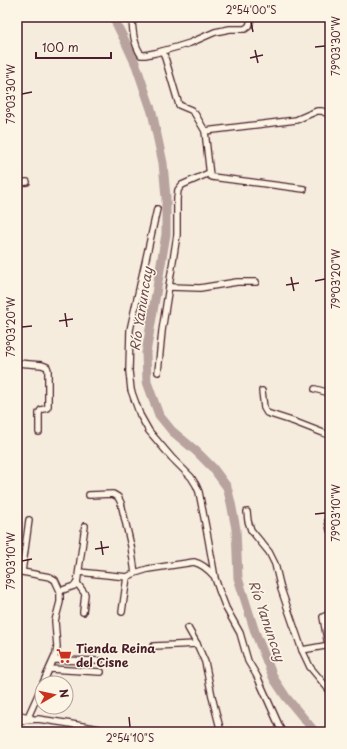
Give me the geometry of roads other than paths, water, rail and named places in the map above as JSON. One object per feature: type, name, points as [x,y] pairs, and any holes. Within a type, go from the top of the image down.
[{"type":"street","points":[[132,21],[136,47],[141,55],[145,55],[190,43],[215,32],[230,29],[245,29],[249,26],[252,17]]},
{"type":"street","points":[[163,51],[179,105],[191,110],[205,130],[210,176],[304,189]]},
{"type":"street","points":[[205,130],[296,120],[317,111],[322,111],[330,115]]},
{"type":"street","points":[[158,372],[162,331],[177,235],[178,190],[182,185],[209,173]]},
{"type":"street","points":[[17,183],[27,182]]},
{"type":"street","points":[[157,209],[130,330],[129,371],[131,390],[140,416],[149,431],[172,458],[191,477],[196,485],[199,492],[215,578],[226,608],[240,633],[248,661],[257,676],[282,732]]},
{"type":"street","points":[[170,287],[200,288],[238,282],[256,282]]},
{"type":"street","points":[[17,364],[42,365],[47,367],[48,370],[48,406],[39,413],[39,432]]},
{"type":"street","points":[[315,389],[330,392]]},
{"type":"street","points":[[262,391],[264,408],[267,413],[326,434],[330,434]]},
{"type":"street","points":[[89,495],[113,494],[118,497],[121,503],[131,546],[135,573]]},
{"type":"street","points":[[247,512],[251,530],[270,552],[275,564],[281,588],[302,650],[310,667],[330,691]]},
{"type":"street","points":[[29,520],[20,571],[50,577],[58,584],[60,591],[60,602],[55,621],[57,647],[56,654],[47,675]]},
{"type":"street","points":[[328,521],[330,530]]},
{"type":"street","points":[[83,612],[85,594],[78,582],[85,526]]},
{"type":"street","points":[[79,572],[127,577],[148,569],[194,562],[206,568],[215,578]]},
{"type":"street","points":[[122,612],[127,577]]},
{"type":"street","points":[[60,591],[74,586],[78,582]]},
{"type":"street","points":[[302,650],[329,645],[323,617],[330,615]]},
{"type":"street","points":[[188,628],[205,662],[221,732]]},
{"type":"street","points":[[154,646],[197,644]]},
{"type":"street","points":[[54,660],[100,661]]},
{"type":"street","points":[[49,670],[100,674]]},
{"type":"street","points":[[17,723],[30,718],[34,708]]},
{"type":"street","points":[[17,714],[30,718],[65,722],[92,730],[117,732]]},
{"type":"waterway","name":"Río Yanuncay","points":[[113,17],[136,65],[152,112],[163,163],[166,198],[166,234],[146,353],[147,382],[159,415],[172,431],[196,451],[213,468],[227,487],[236,529],[238,578],[255,632],[274,679],[286,697],[315,732]]},
{"type":"place","name":"Tienda Reina del Cisne","points":[[64,656]]}]
